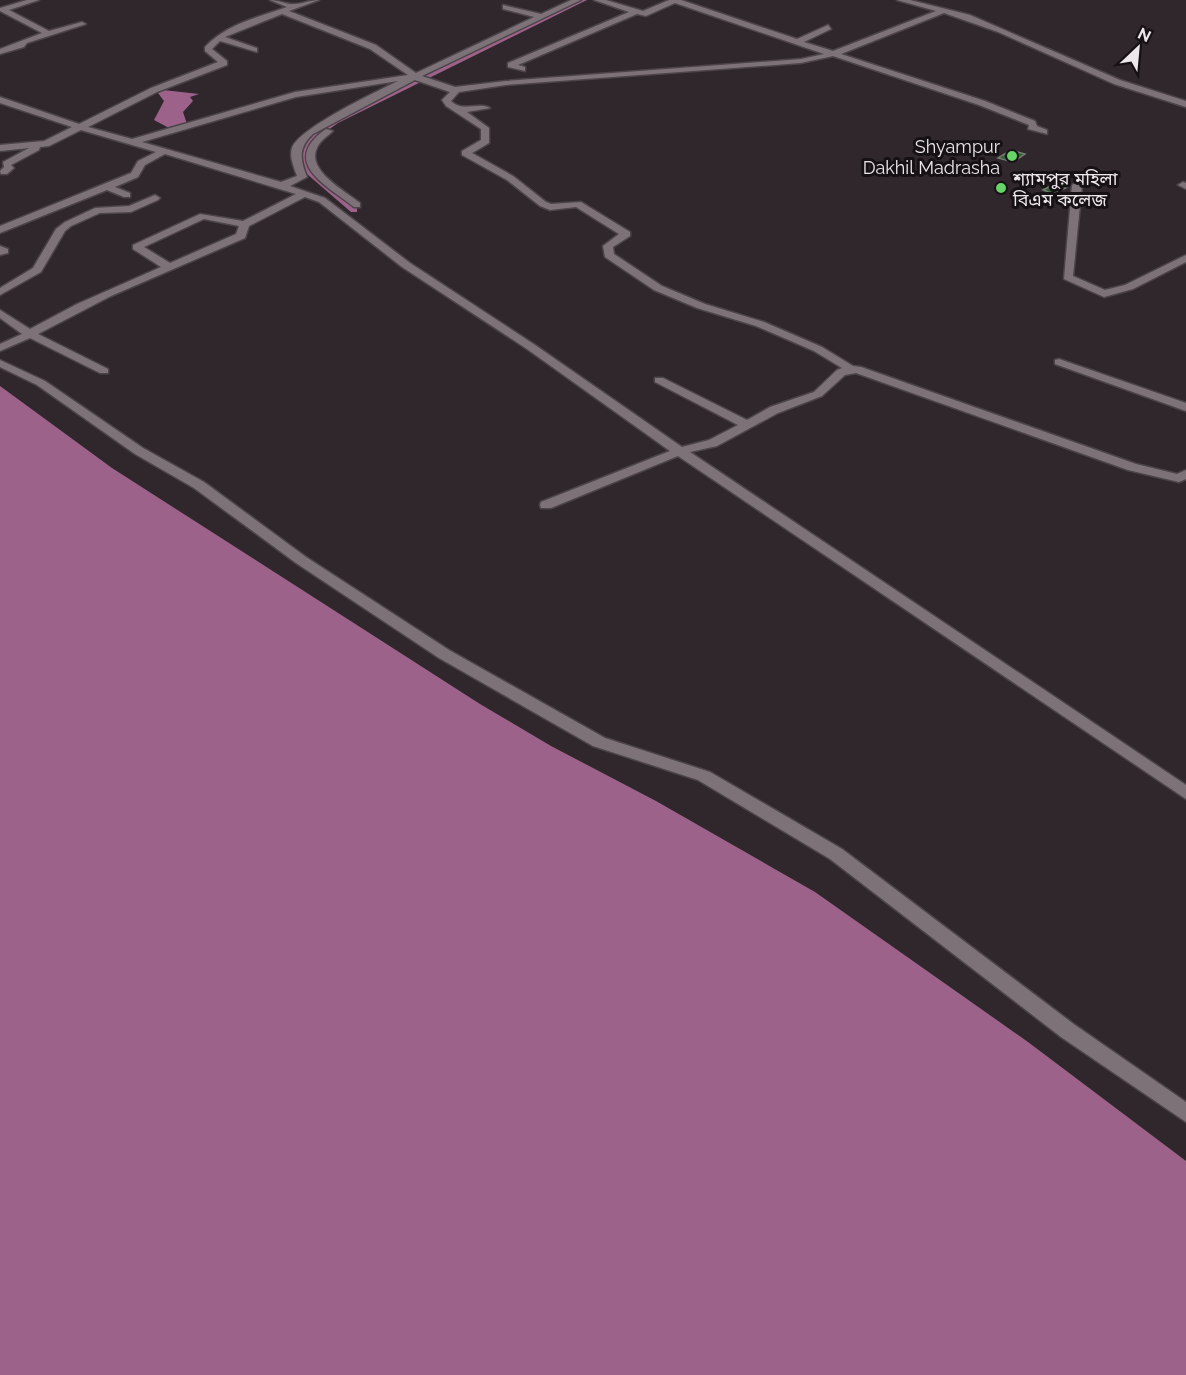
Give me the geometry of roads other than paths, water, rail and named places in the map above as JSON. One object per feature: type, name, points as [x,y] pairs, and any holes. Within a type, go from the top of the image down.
[{"type":"street","points":[[2,11],[35,0]]},
{"type":"street","points":[[274,0],[294,7]]},
{"type":"street","points":[[1,172],[9,168],[6,164],[41,145],[83,128],[154,90],[224,63],[208,49],[219,38],[282,11],[315,0]]},
{"type":"street","points":[[357,205],[313,170],[309,161],[315,140],[343,119],[577,0]]},
{"type":"street","points":[[515,36],[588,0]]},
{"type":"street","points":[[598,0],[643,14],[675,0],[981,103],[1032,123],[1034,125],[1031,126],[1044,132]]},
{"type":"street","points":[[901,0],[944,11],[1001,30],[1117,82],[1186,104]]},
{"type":"street","points":[[506,8],[542,17]]},
{"type":"street","points":[[2,11],[49,34]]},
{"type":"street","points":[[282,11],[374,47],[425,79],[454,90],[506,83],[801,61],[833,54],[944,11]]},
{"type":"street","points":[[522,69],[511,65],[636,12]]},
{"type":"street","points":[[0,52],[82,24]]},
{"type":"street","points":[[797,42],[828,27]]},
{"type":"street","points":[[219,38],[254,50]]},
{"type":"street","points":[[0,44],[11,48]]},
{"type":"street","points":[[283,185],[302,177],[296,165],[295,155],[302,139],[425,79]]},
{"type":"street","points":[[134,142],[295,95],[425,79]]},
{"type":"street","points":[[454,90],[455,93],[446,100],[485,128],[486,141],[465,153],[510,178],[543,204],[550,207],[578,204],[608,221],[626,234],[608,246],[609,255],[649,282],[701,306],[770,328],[818,349],[849,368],[1132,467],[1179,478],[1186,474]]},
{"type":"street","points":[[0,100],[83,128],[283,185],[306,193],[340,212],[365,236],[406,265],[531,347],[680,451],[1186,793]]},
{"type":"street","points":[[456,109],[486,108]]},
{"type":"street","points":[[0,148],[41,145]]},
{"type":"street","points":[[2,228],[135,175],[141,162],[165,151]]},
{"type":"street","points":[[1077,185],[1068,277],[1104,294],[1129,287],[1186,258]]},
{"type":"street","points":[[108,187],[128,195]]},
{"type":"street","points":[[167,266],[137,247],[203,216],[244,224],[306,193]]},
{"type":"street","points":[[0,292],[37,270],[61,229],[68,224],[98,210],[131,209],[155,198]]},
{"type":"street","points":[[0,348],[62,315],[167,266],[241,236],[244,224]]},
{"type":"street","points":[[0,313],[30,334],[104,371]]},
{"type":"street","points":[[1059,362],[1186,407]]},
{"type":"street","points":[[0,363],[41,383],[139,451],[199,485],[301,560],[444,654],[599,742],[704,776],[836,854],[1060,1024],[1186,1113]]},
{"type":"street","points":[[546,506],[680,451],[713,444],[774,410],[818,394],[841,372],[849,368]]},
{"type":"street","points":[[659,380],[748,424]]},
{"type":"waterway","points":[[514,34],[584,0]]},
{"type":"waterway","points":[[354,210],[310,172],[303,153],[311,139],[336,122],[521,31]]},
{"type":"place","name":"Shyampur Dakhil Madrasha","points":[[1012,156]]},
{"type":"place","name":"শ্যামপুর মহিলা বিএম কলেজ","points":[[1001,188]]}]
